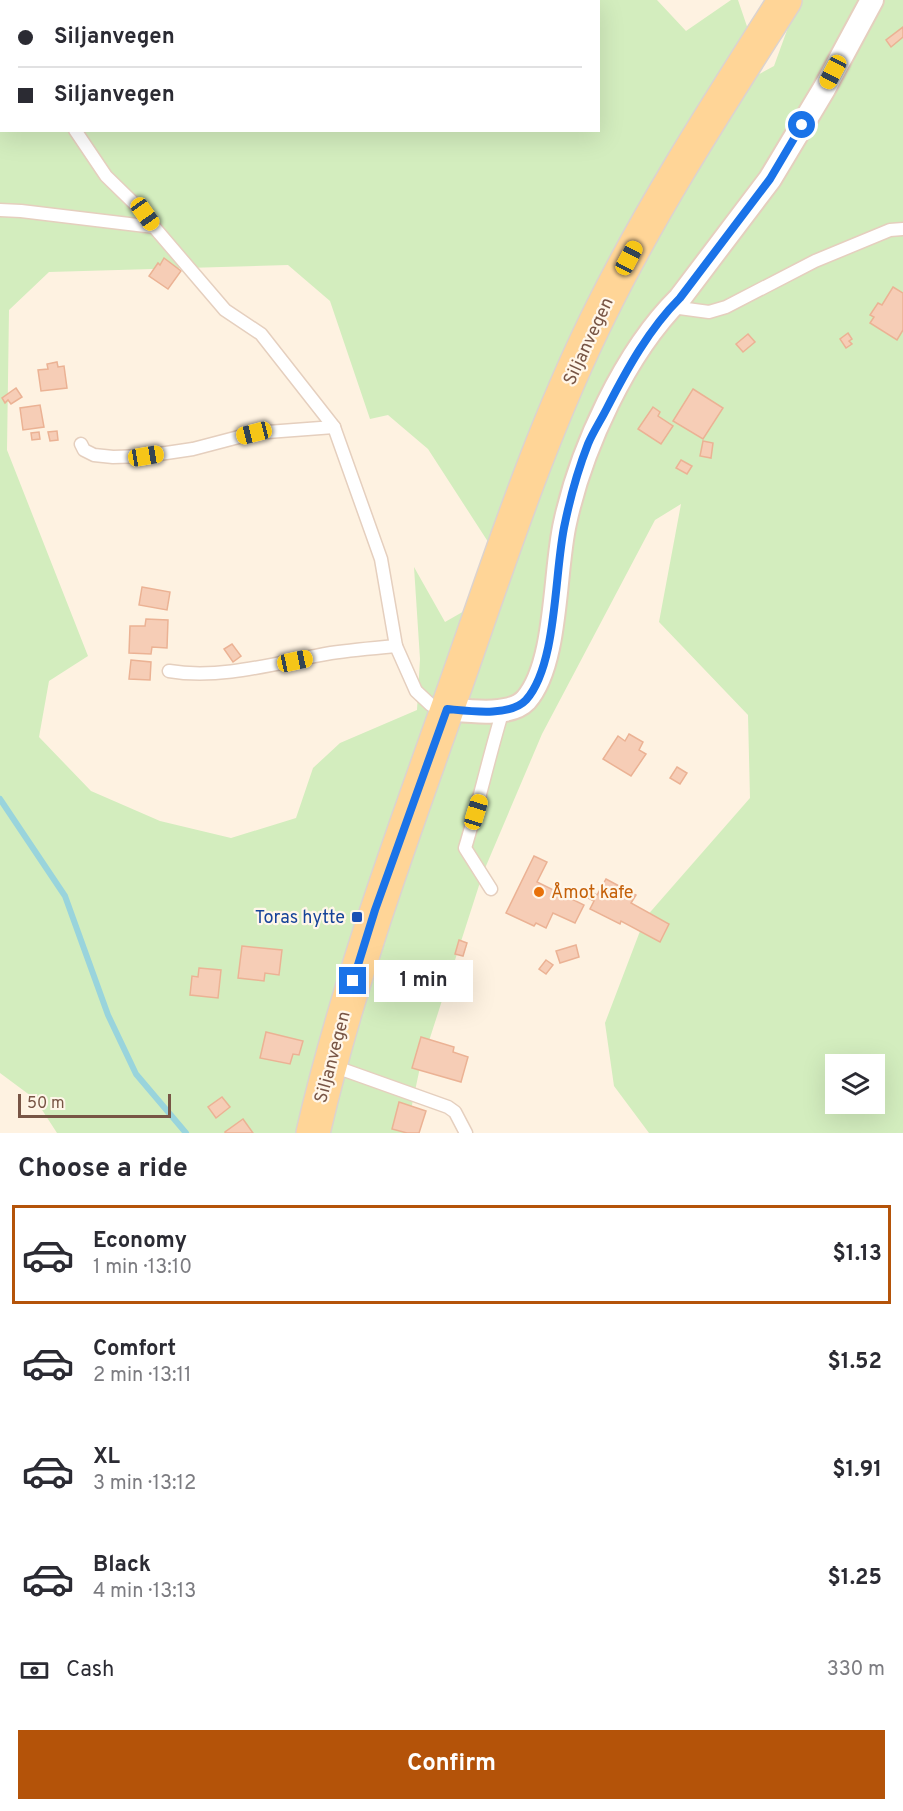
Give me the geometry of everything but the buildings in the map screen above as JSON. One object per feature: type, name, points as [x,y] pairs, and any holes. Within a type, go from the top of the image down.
[{"type":"main road","name":"Siljanvegen","points":[[313,1133],[329,1064],[375,910],[511,527],[559,403],[602,309],[670,185],[785,0]]},
{"type":"street","points":[[447,709],[480,712],[518,706],[527,699],[540,678],[546,658],[564,524],[588,444],[623,376],[663,315],[680,298],[770,179],[824,89],[872,0]]},
{"type":"lane","points":[[76,132],[106,176],[145,214],[225,310],[261,334],[334,427],[381,559],[396,646],[416,691],[431,705],[447,709]]},
{"type":"lane","points":[[0,210],[154,227]]},
{"type":"lane","points":[[672,307],[709,312],[726,308],[815,261],[890,230],[903,229]]},
{"type":"lane","points":[[81,444],[84,450],[94,455],[146,456],[193,449],[254,433],[334,427]]},
{"type":"lane","points":[[169,670],[186,674],[259,668],[331,653],[396,646]]},
{"type":"lane","points":[[491,889],[465,848],[502,710]]},
{"type":"lane","points":[[329,1064],[448,1107],[455,1112],[466,1133]]},
{"type":"green space","points":[[600,0],[657,0],[686,31],[731,0],[738,0],[753,44],[752,78],[774,66],[798,0],[903,0],[903,1133],[649,1133],[614,1086],[605,1023],[645,918],[750,798],[748,715],[659,622],[681,504],[655,520],[542,734],[483,873],[419,1072],[406,1133],[57,1133],[35,1099],[0,1073],[0,132],[600,132]],"holes":[[[288,265],[330,301],[370,419],[388,415],[428,449],[492,548],[480,602],[445,622],[414,567],[420,659],[417,710],[340,743],[313,768],[296,818],[231,838],[160,821],[91,791],[39,737],[49,681],[88,656],[7,450],[9,310],[49,272]]]},
{"type":"waterway","points":[[0,799],[65,896],[108,1015],[136,1074],[186,1133]]},
{"type":"place","name":"Åmot kafe","points":[[539,892]]},
{"type":"place","name":"Toras hytte","points":[[357,917]]},
{"type":"route","points":[[353,981],[375,910],[447,709],[480,712],[505,710],[518,706],[527,699],[540,678],[546,658],[564,524],[588,444],[623,376],[663,315],[680,298],[770,179],[802,125]]}]
